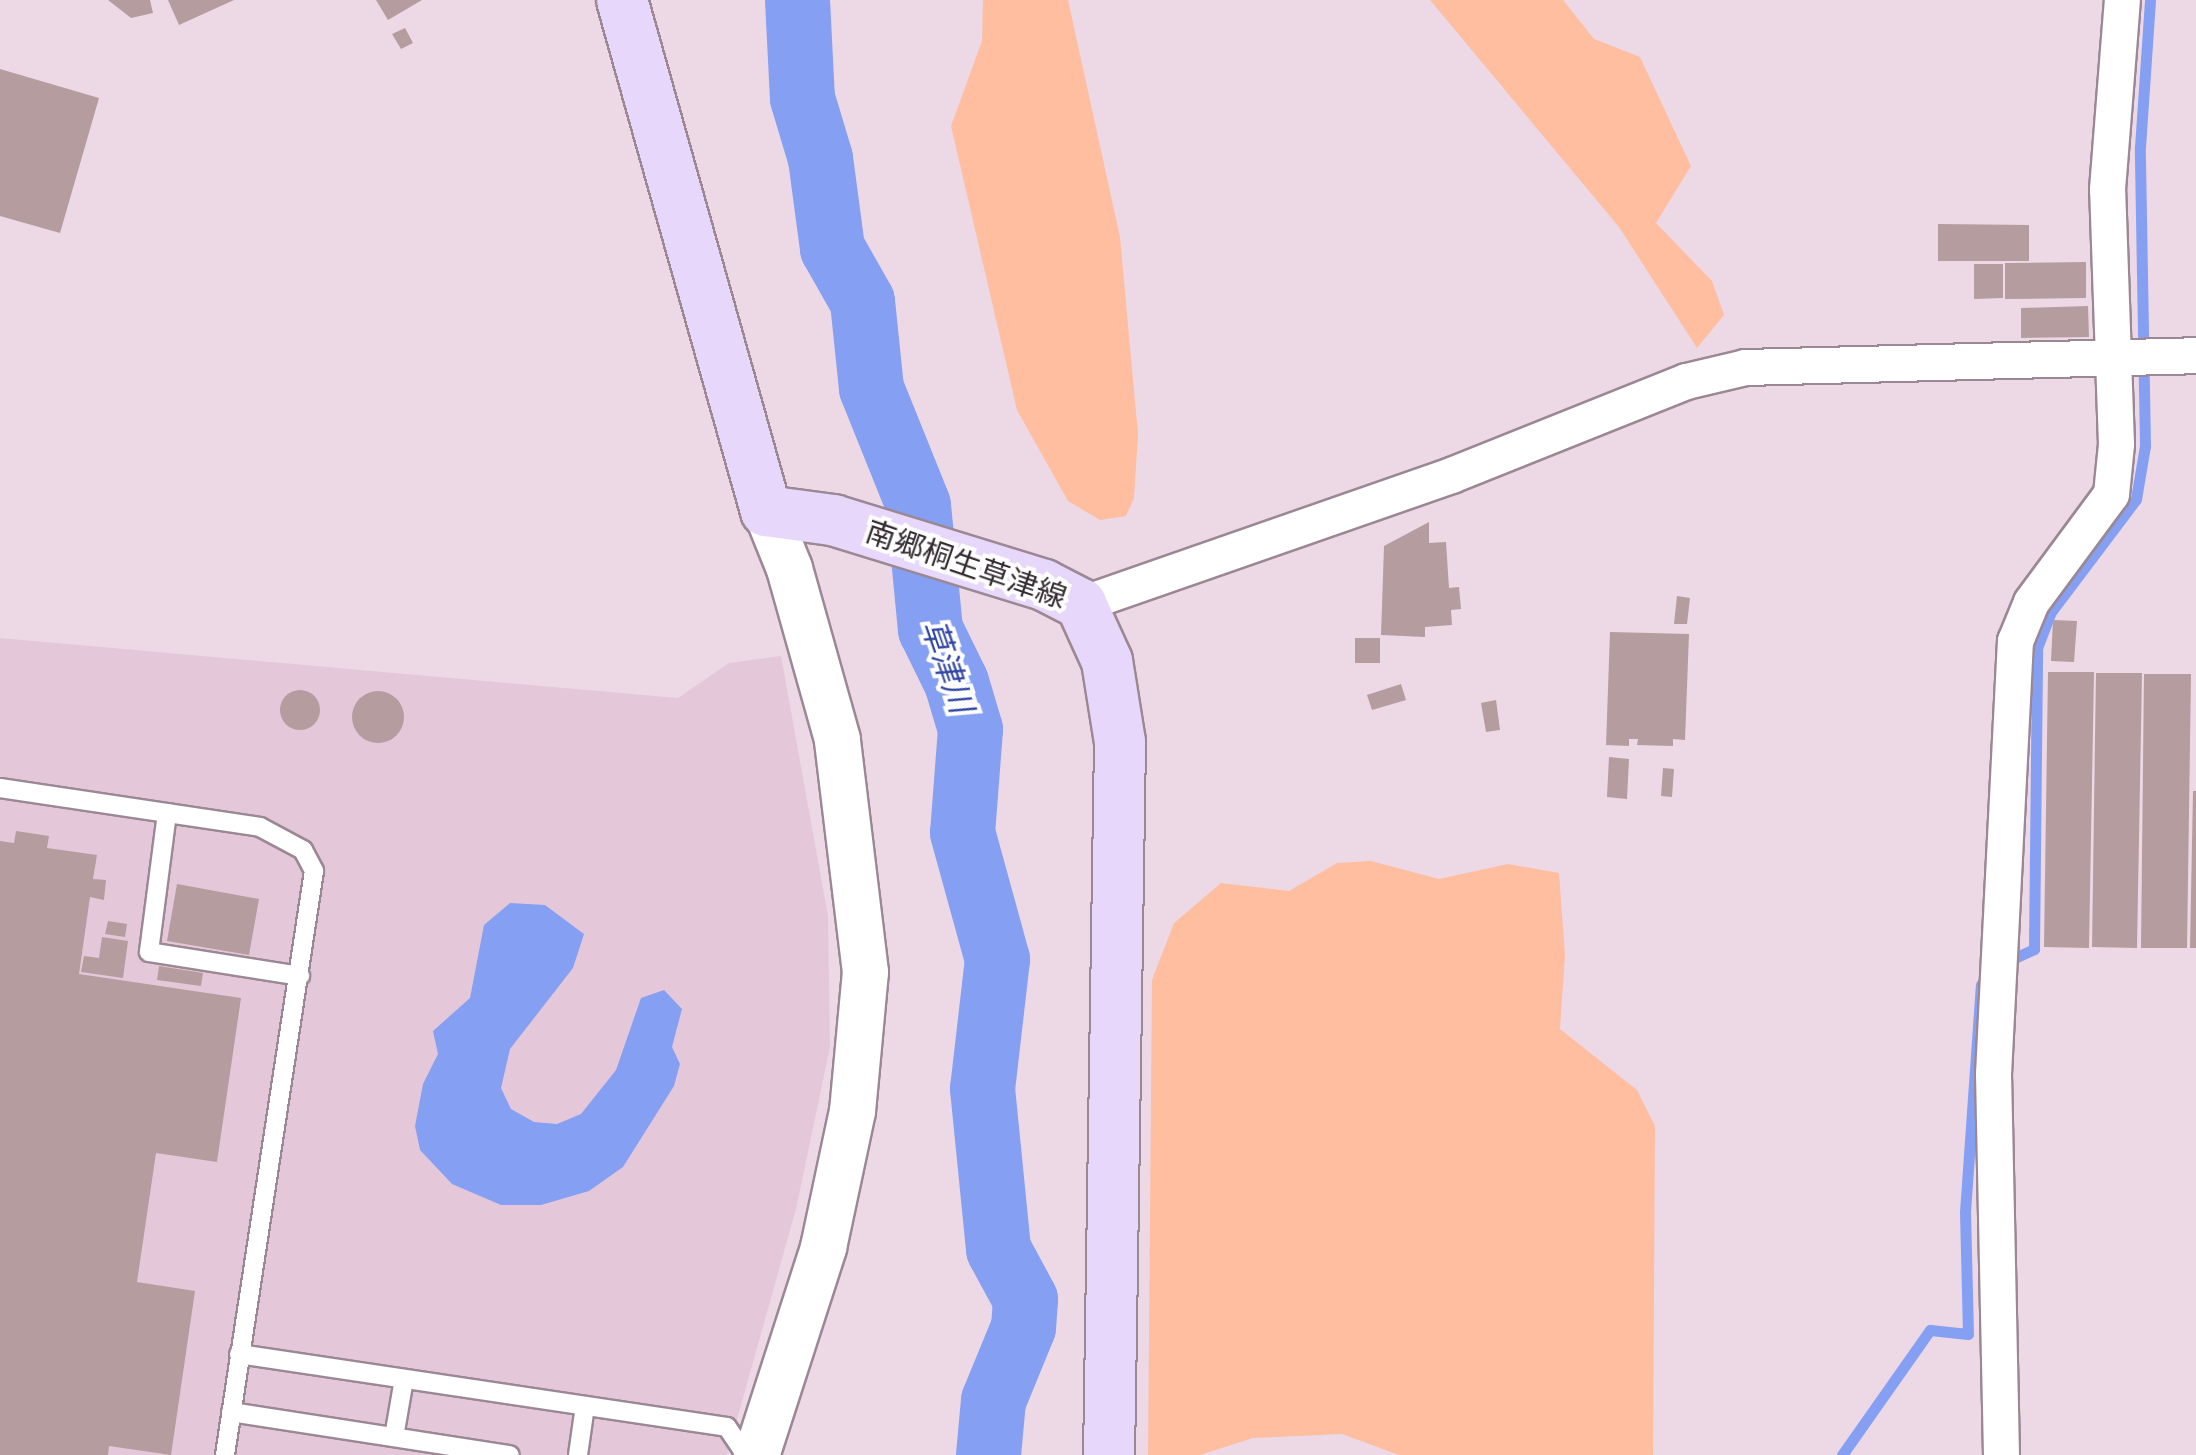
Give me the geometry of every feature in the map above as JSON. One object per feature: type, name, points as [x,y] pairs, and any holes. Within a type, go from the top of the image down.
[{"type":"main road","points":[[622,0],[766,511]]},
{"type":"main road","name":"南郷桐生草津線","points":[[766,511],[833,520],[1000,569],[1081,604],[1108,661],[1120,742],[1109,1455]]},
{"type":"street","points":[[2000,1455],[1993,1074],[2015,641],[2030,602],[2112,494],[2116,444],[2107,189],[2122,0]]},
{"type":"street","points":[[1081,604],[1451,475],[1686,380],[1744,367],[2196,356]]},
{"type":"street","points":[[756,1455],[823,1247],[852,1111],[866,972],[836,739],[789,568],[766,511]]},
{"type":"lane","points":[[0,788],[260,827],[303,850],[314,871],[224,1455]]},
{"type":"lane","points":[[167,813],[149,952],[300,976]]},
{"type":"lane","points":[[239,1354],[727,1427],[746,1455]]},
{"type":"lane","points":[[394,1437],[404,1379]]},
{"type":"lane","points":[[578,1455],[585,1406]]},
{"type":"lane","points":[[231,1412],[510,1455]]},
{"type":"shaded area","points":[[983,0],[1068,0],[1120,237],[1138,434],[1134,498],[1126,516],[1100,520],[1068,501],[1017,410],[951,126],[982,41]]},
{"type":"shaded area","points":[[1430,0],[1563,0],[1594,39],[1640,57],[1691,166],[1656,223],[1712,281],[1724,315],[1697,348],[1619,227]]},
{"type":"shaded area","points":[[0,638],[678,698],[729,663],[781,656],[828,916],[830,1047],[796,1209],[727,1455],[0,1455]]},
{"type":"shaded area","points":[[1371,861],[1439,879],[1508,864],[1559,873],[1565,955],[1560,1029],[1637,1090],[1655,1126],[1653,1455],[1399,1455],[1342,1434],[1253,1438],[1200,1455],[1148,1455],[1152,980],[1174,923],[1221,883],[1289,891],[1337,863]]},
{"type":"water","points":[[510,903],[545,905],[584,934],[573,968],[510,1049],[501,1088],[511,1109],[534,1122],[557,1124],[581,1114],[616,1070],[641,998],[664,990],[682,1009],[672,1047],[680,1064],[674,1086],[623,1167],[589,1191],[541,1205],[501,1205],[452,1184],[420,1150],[415,1126],[423,1084],[438,1054],[433,1031],[470,998],[484,925]]},
{"type":"building","points":[[108,0],[150,0],[153,13],[131,18]]},
{"type":"building","points":[[168,0],[234,0],[179,25]]},
{"type":"building","points":[[376,0],[422,0],[388,20]]},
{"type":"building","points":[[405,28],[413,43],[401,49],[392,34]]},
{"type":"building","points":[[0,69],[99,98],[60,233],[0,216]]},
{"type":"building","points":[[1938,224],[2029,225],[2029,261],[1938,261]]},
{"type":"building","points":[[2086,262],[2086,298],[2005,299],[2005,263]]},
{"type":"building","points":[[1974,264],[2003,264],[2003,298],[1974,299]]},
{"type":"building","points":[[2088,306],[2089,337],[2021,338],[2021,308]]},
{"type":"building","points":[[1429,522],[1429,543],[1446,542],[1449,588],[1459,587],[1461,609],[1451,610],[1452,625],[1425,627],[1425,637],[1381,635],[1384,546]]},
{"type":"building","points":[[1677,596],[1690,598],[1687,624],[1674,624]]},
{"type":"building","points":[[2053,620],[2077,621],[2074,662],[2051,661]]},
{"type":"building","points":[[1610,632],[1689,634],[1685,740],[1673,739],[1673,746],[1637,745],[1638,739],[1629,739],[1629,746],[1606,745]]},
{"type":"building","points":[[1355,638],[1380,638],[1380,663],[1355,663]]},
{"type":"building","points":[[2048,672],[2094,672],[2089,948],[2044,947]]},
{"type":"building","points":[[2096,673],[2142,673],[2137,948],[2092,947]]},
{"type":"building","points":[[2144,674],[2191,674],[2187,948],[2141,948]]},
{"type":"building","points":[[1401,684],[1406,700],[1372,710],[1367,695]]},
{"type":"building","points":[[300,690],[314,696],[320,710],[314,724],[300,730],[286,724],[280,710],[286,696]]},
{"type":"building","points":[[378,691],[396,699],[404,717],[396,735],[378,743],[360,735],[352,717],[360,699]]},
{"type":"building","points":[[1496,700],[1500,730],[1486,732],[1481,703]]},
{"type":"building","points":[[1609,757],[1629,759],[1627,799],[1607,797]]},
{"type":"building","points":[[1663,768],[1674,769],[1672,797],[1661,796]]},
{"type":"building","points":[[2193,791],[2196,948],[2190,948]]},
{"type":"building","points":[[16,831],[49,836],[47,848],[97,855],[93,879],[106,880],[104,900],[90,897],[79,974],[241,998],[217,1162],[156,1153],[137,1282],[195,1291],[171,1455],[109,1446],[108,1455],[0,1455],[0,841],[14,843]]},
{"type":"building","points":[[177,884],[259,899],[249,955],[167,941]]},
{"type":"building","points":[[108,921],[127,924],[125,937],[105,934]]},
{"type":"building","points":[[102,937],[128,941],[123,978],[81,972],[84,956],[99,958]]},
{"type":"building","points":[[159,966],[203,973],[201,986],[157,980]]},
{"type":"waterway","name":"草津川","points":[[797,0],[802,98],[820,158],[832,248],[862,301],[871,388],[918,505],[930,629],[956,682],[970,729],[962,832],[997,959],[982,1088],[998,1249],[1025,1299],[1023,1327],[993,1400],[988,1455]]},
{"type":"waterway","points":[[2006,962],[2034,949],[2037,648],[2051,612],[2136,499],[2145,446],[2140,147],[2150,0]]},
{"type":"waterway","points":[[1842,1455],[1930,1330],[1968,1334],[1965,1212],[1981,985]]}]
